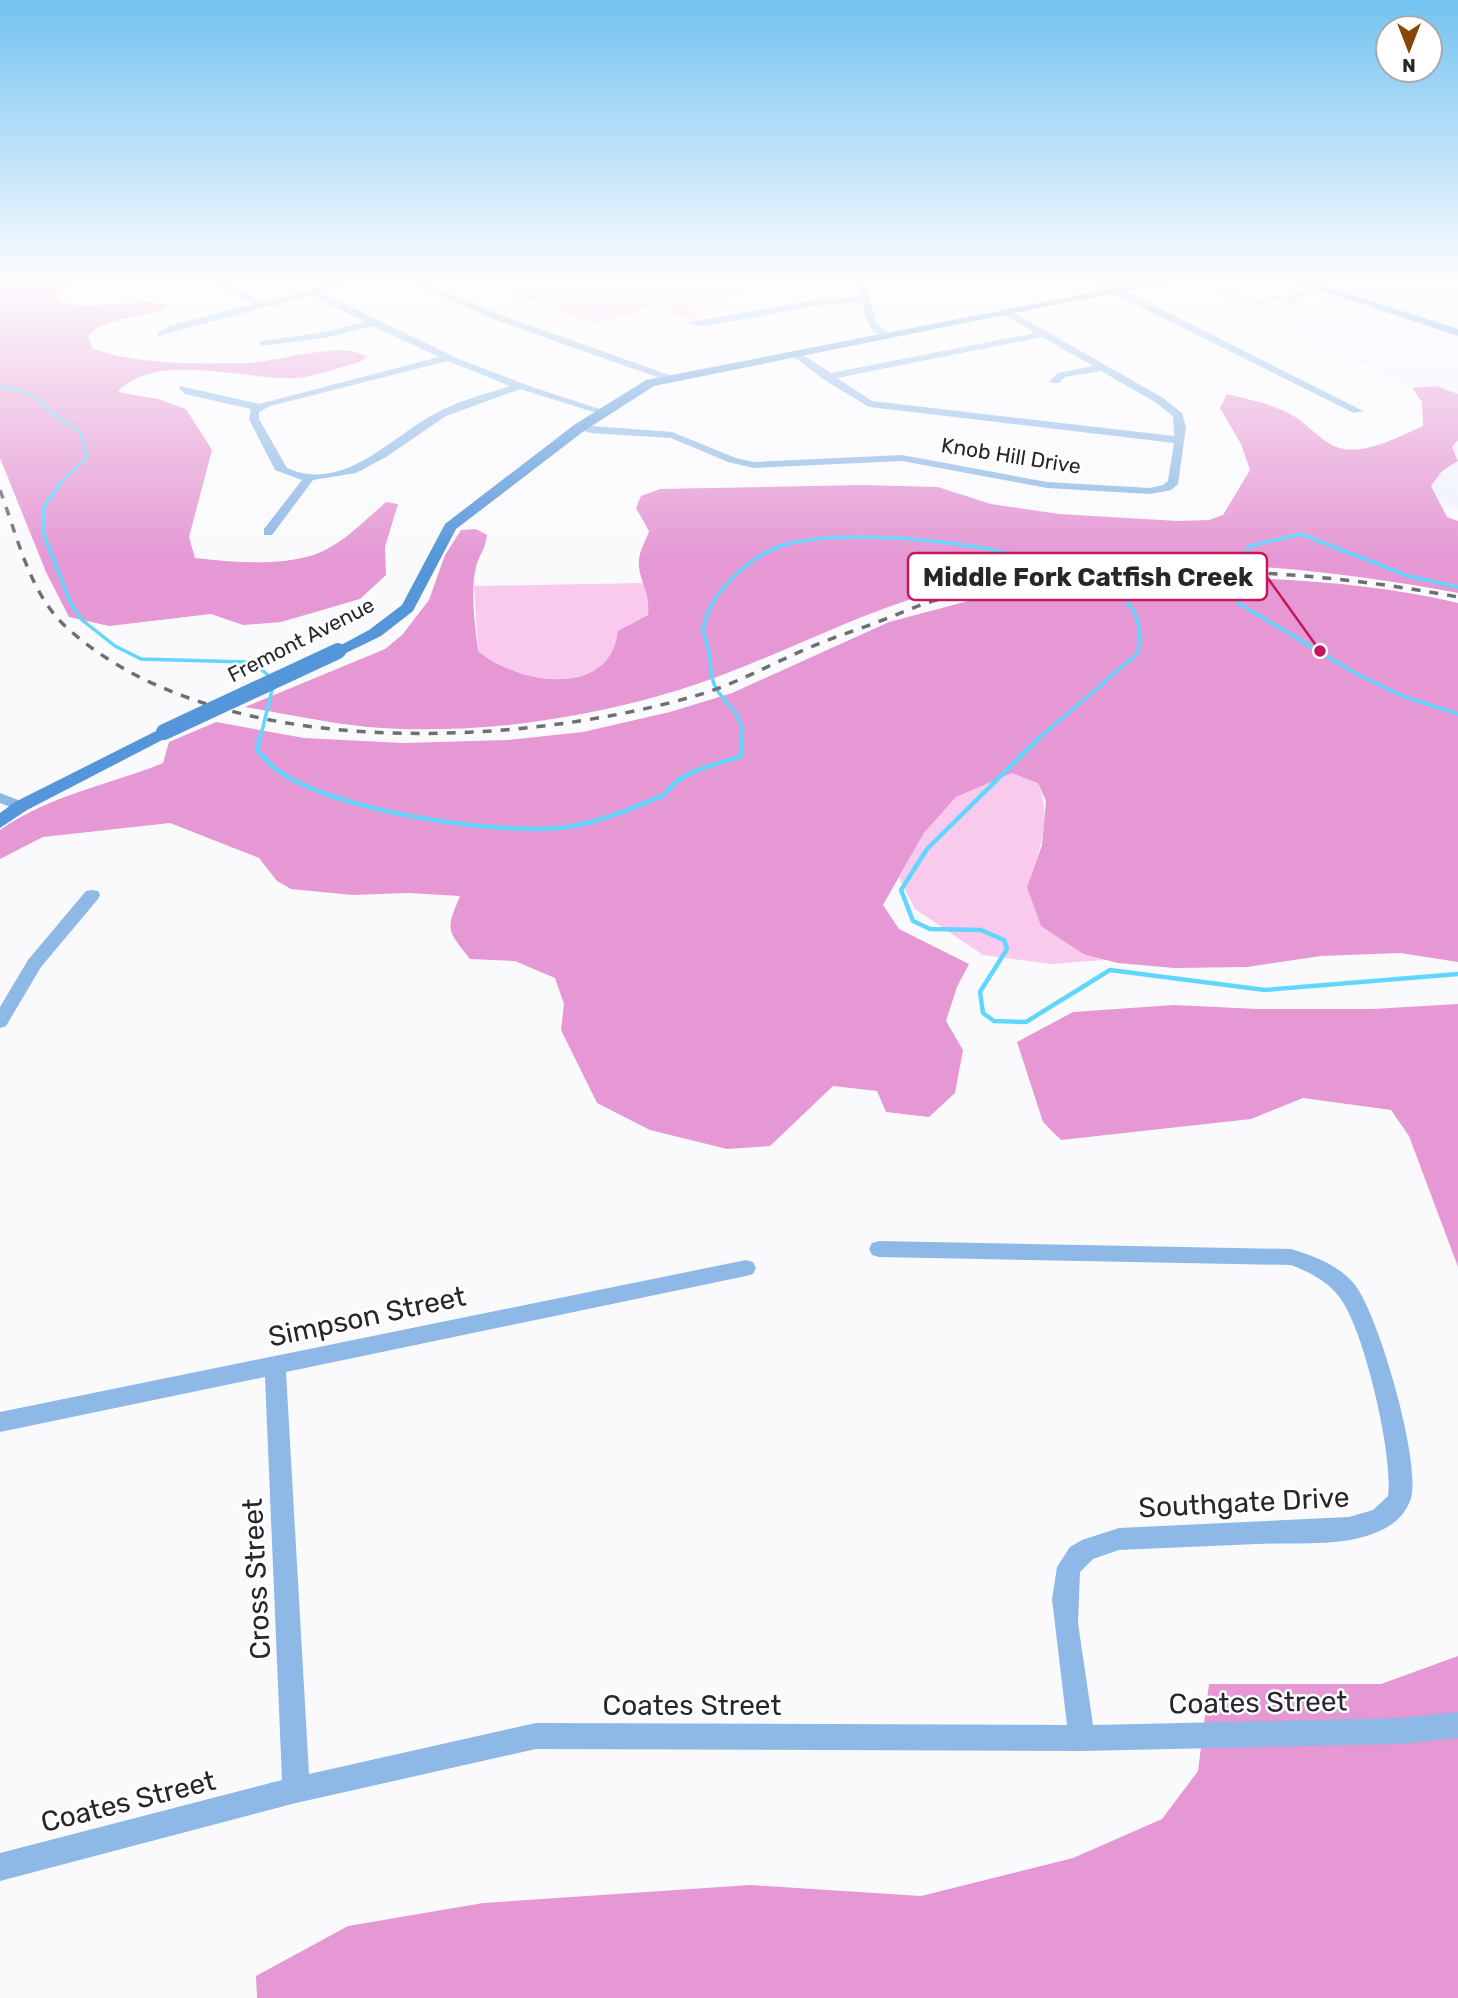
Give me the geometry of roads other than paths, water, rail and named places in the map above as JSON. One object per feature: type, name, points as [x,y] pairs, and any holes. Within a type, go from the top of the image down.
[{"type":"main road","name":"Fremont Avenue","points":[[0,822],[21,806],[164,732],[375,633],[408,608],[450,527],[579,428],[642,387],[691,373]]},
{"type":"street","points":[[184,388],[189,392],[258,407],[389,373]]},
{"type":"street","points":[[490,373],[604,412]]},
{"type":"street","points":[[661,373],[672,377]]},
{"type":"street","points":[[822,373],[869,404],[1180,440]]},
{"type":"street","points":[[827,377],[846,373]]},
{"type":"street","points":[[1055,381],[1062,375],[1072,373]]},
{"type":"street","name":"Knob Hill Drive","points":[[579,428],[603,433],[672,435],[734,463],[754,465],[902,458],[1047,485],[1150,491],[1167,488],[1174,482],[1181,427],[1178,415],[1159,400],[1110,373]]},
{"type":"street","points":[[1283,373],[1358,411]]},
{"type":"street","points":[[258,407],[254,419],[276,464],[290,474],[310,477],[360,470],[442,414],[523,385]]},
{"type":"street","points":[[672,435],[681,422]]},
{"type":"street","points":[[268,532],[310,477]]},
{"type":"street","points":[[0,798],[21,806]]},
{"type":"street","points":[[0,1022],[34,964],[92,895]]},
{"type":"street","name":"Southgate Drive","points":[[879,1249],[1291,1256],[1312,1263],[1332,1276],[1351,1294],[1364,1319],[1401,1465],[1401,1496],[1389,1514],[1372,1524],[1340,1529],[1119,1539],[1084,1550],[1068,1568],[1063,1593],[1082,1738]]},
{"type":"street","name":"Simpson Street","points":[[0,1422],[746,1268]]},
{"type":"street","name":"Cross Street","points":[[275,1365],[296,1790]]},
{"type":"street","name":"Coates Street","points":[[0,1867],[296,1790],[536,1736],[1082,1738],[1399,1731],[1458,1725]]},
{"type":"waterway","points":[[0,386],[40,400],[48,410],[81,433],[87,457],[62,481]]},
{"type":"waterway","points":[[62,481],[44,506],[43,533],[71,604],[82,620],[115,646],[141,659],[245,662],[260,668],[272,679]]},
{"type":"waterway","points":[[1458,587],[1408,576],[1301,534],[1250,546],[1237,565],[1238,603],[1355,673],[1402,696],[1458,714]]},
{"type":"waterway","points":[[742,738],[736,714],[714,684],[704,629],[709,609],[733,577],[766,552],[812,540],[856,537],[962,545],[1016,555],[1065,569],[1104,586],[1131,607],[1138,623],[1138,653],[1038,739]]},
{"type":"waterway","points":[[260,739],[273,686]]},
{"type":"waterway","points":[[260,737],[257,750],[273,767],[301,784],[335,797],[374,808],[460,824],[537,829],[592,822],[664,795],[671,786],[689,774],[741,756],[742,738]]},
{"type":"waterway","points":[[1040,737],[927,849],[901,890],[913,921],[930,929],[981,930],[1004,940],[1007,949],[980,992],[983,1013],[994,1021],[1026,1022],[1110,970],[1265,990],[1458,974]]},
{"type":"railway","points":[[0,490],[25,562],[42,597],[65,626],[127,670],[200,702],[282,722],[368,732],[455,733],[541,726],[622,714],[695,696],[738,681],[816,645],[941,599],[1006,586],[1070,578],[1199,571],[1264,573],[1329,578],[1458,597]]},
{"type":"place","name":"Middle Fork Catfish Creek","points":[[1320,651]]}]
